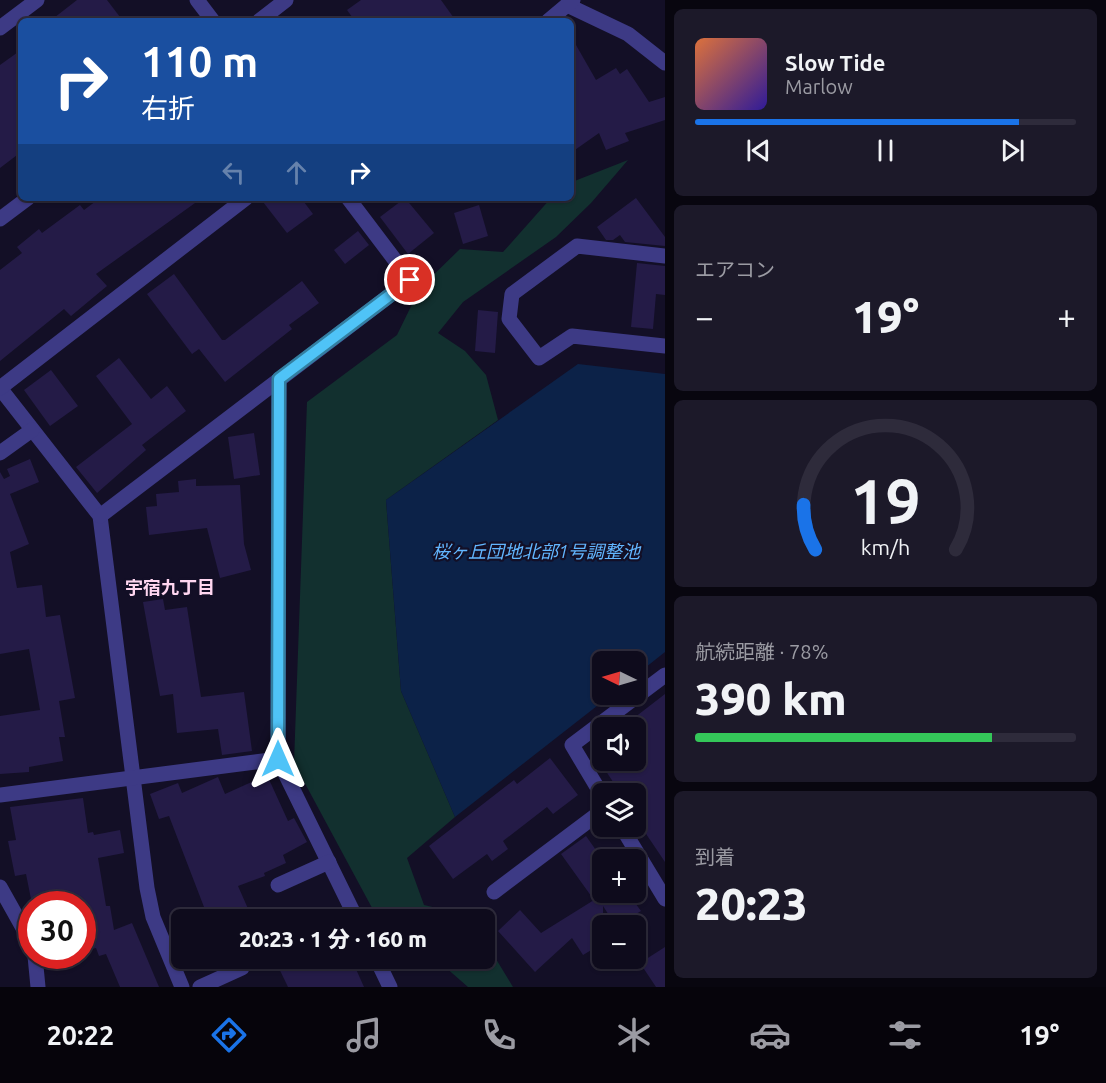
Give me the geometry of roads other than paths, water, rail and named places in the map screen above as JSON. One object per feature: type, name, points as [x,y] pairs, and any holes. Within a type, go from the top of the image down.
[{"type":"street","points":[[0,28],[37,0]]},
{"type":"street","points":[[197,0],[211,18]]},
{"type":"street","points":[[263,18],[286,0]]},
{"type":"street","points":[[551,18],[570,2],[628,34],[665,63]]},
{"type":"street","points":[[0,219],[24,201]]},
{"type":"street","points":[[182,987],[153,917],[100,516],[0,388],[242,201]]},
{"type":"street","points":[[100,516],[410,280],[350,201]]},
{"type":"street","points":[[665,256],[577,246],[512,294],[509,319],[539,358],[572,336],[665,346]]},
{"type":"street","points":[[279,379],[278,759],[352,909]]},
{"type":"street","points":[[0,453],[32,430]]},
{"type":"street","points":[[595,783],[572,745],[665,675]]},
{"type":"street","points":[[0,795],[278,759]]},
{"type":"street","points":[[494,892],[592,818]]},
{"type":"street","points":[[628,837],[665,899]]},
{"type":"street","points":[[278,885],[329,862]]},
{"type":"street","points":[[0,887],[18,919]]},
{"type":"street","points":[[36,969],[38,987]]},
{"type":"street","points":[[200,987],[240,969]]},
{"type":"street","points":[[381,969],[390,987]]},
{"type":"water","name":"桜ヶ丘団地北部1号調整池","points":[[578,364],[665,374],[665,652],[646,667],[646,651],[592,651],[592,705],[598,705],[455,817],[401,691],[386,500]]},
{"type":"district","name":"宇宿九丁目","points":[[170,588]]}]
